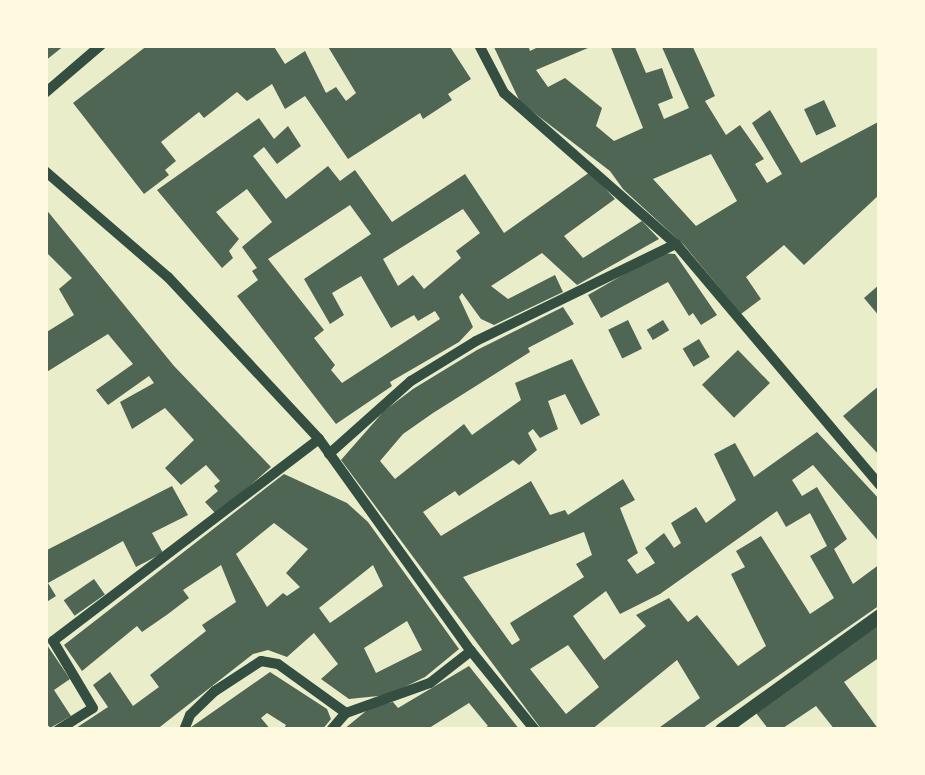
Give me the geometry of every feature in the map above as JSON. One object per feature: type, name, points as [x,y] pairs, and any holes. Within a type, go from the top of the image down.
[{"type":"street","points":[[45,93],[101,45]]},
{"type":"street","points":[[479,45],[504,93],[676,244],[880,484]]},
{"type":"street","points":[[45,172],[168,277],[319,440],[471,651],[536,730]]},
{"type":"street","points":[[329,454],[411,380],[476,341],[676,244]]},
{"type":"street","points":[[58,730],[93,708],[53,642],[319,440]]},
{"type":"street","points":[[722,730],[880,616]]},
{"type":"street","points":[[330,730],[346,713],[430,683],[471,651]]},
{"type":"street","points":[[184,730],[190,715],[214,692],[261,661],[278,664],[346,713]]},
{"type":"building","points":[[45,45],[65,45],[45,61]]},
{"type":"building","points":[[148,45],[273,45],[285,64],[305,51],[326,93],[336,87],[346,101],[356,93],[327,45],[449,45],[471,79],[448,94],[452,100],[423,119],[420,113],[348,159],[305,96],[285,109],[272,84],[247,101],[237,92],[204,118],[199,112],[161,142],[176,161],[165,170],[169,175],[144,194],[73,103]]},
{"type":"building","points":[[493,45],[528,45],[530,51],[542,45],[595,45],[536,70],[548,87],[565,78],[602,108],[596,126],[614,141],[643,128],[610,45],[634,45],[646,73],[662,68],[673,98],[658,104],[664,119],[689,108],[661,45],[692,45],[715,96],[705,101],[726,135],[740,125],[764,159],[755,164],[767,183],[782,174],[752,123],[770,110],[801,163],[880,121],[880,194],[804,265],[784,245],[746,277],[761,299],[741,314],[684,245],[623,189],[610,171],[520,102]],"holes":[[[711,154],[737,201],[696,226],[653,179]]]},
{"type":"building","points":[[824,100],[836,126],[816,136],[804,109]]},
{"type":"building","points":[[259,118],[274,139],[288,126],[301,146],[277,164],[264,147],[253,156],[286,199],[328,166],[340,181],[355,170],[392,222],[465,174],[504,233],[590,172],[615,199],[564,236],[583,258],[642,221],[659,239],[577,285],[542,253],[491,286],[508,299],[555,275],[563,292],[494,325],[481,319],[462,293],[459,297],[473,327],[459,342],[390,382],[392,386],[336,424],[237,296],[258,280],[252,271],[257,268],[242,247],[272,222],[247,189],[216,212],[239,239],[229,251],[233,258],[222,268],[157,190]],"holes":[[[350,205],[371,234],[304,279],[330,324],[344,315],[332,293],[361,276],[391,328],[414,315],[418,321],[435,311],[440,319],[342,383],[331,370],[335,365],[314,338],[324,330],[268,259]],[[463,209],[480,233],[456,251],[461,258],[424,289],[413,275],[398,286],[383,259]]]},
{"type":"building","points":[[45,208],[174,366],[271,467],[217,515],[205,502],[218,491],[214,486],[220,481],[206,465],[181,485],[165,468],[194,440],[165,408],[132,429],[120,402],[154,383],[149,376],[108,405],[96,390],[133,364],[108,334],[45,373],[45,333],[74,315],[59,289],[72,278],[45,251]]},
{"type":"building","points":[[661,253],[675,254],[717,315],[701,325],[693,313],[689,316],[668,282],[601,318],[588,295]]},
{"type":"building","points":[[880,284],[880,317],[864,298]]},
{"type":"building","points":[[563,307],[574,324],[528,348],[530,352],[403,434],[380,461],[395,479],[464,424],[472,435],[521,400],[515,383],[572,359],[600,415],[581,425],[565,394],[548,401],[558,429],[540,438],[533,429],[528,433],[537,450],[519,465],[513,460],[459,496],[455,491],[423,512],[441,536],[531,481],[550,515],[565,510],[568,515],[623,479],[635,500],[620,508],[638,553],[627,560],[637,574],[655,563],[645,548],[664,533],[674,548],[681,543],[671,523],[696,507],[706,523],[736,500],[714,454],[735,443],[754,477],[817,432],[880,500],[880,543],[813,465],[792,480],[802,496],[817,487],[847,539],[834,549],[853,584],[880,564],[880,605],[700,730],[656,730],[700,698],[677,660],[591,730],[542,730],[341,460],[384,411],[477,350]],"holes":[[[777,511],[786,527],[810,513],[827,546],[810,556],[834,598],[810,614],[761,536],[736,551],[745,567],[731,574],[766,646],[738,666],[697,615],[688,622],[669,598],[636,615],[646,626],[604,660],[573,616],[606,591],[620,614],[660,594]],[[584,532],[592,555],[576,564],[584,577],[510,623],[520,640],[512,645],[463,577]],[[568,645],[599,687],[566,714],[530,669]]]},
{"type":"building","points":[[628,320],[642,349],[622,358],[608,330]]},
{"type":"building","points":[[663,320],[669,330],[653,340],[647,330]]},
{"type":"building","points":[[699,339],[710,357],[694,367],[683,349]]},
{"type":"building","points":[[738,350],[770,383],[734,418],[702,385]]},
{"type":"building","points":[[880,385],[880,456],[843,416]]},
{"type":"building","points":[[284,474],[347,503],[368,522],[459,649],[425,677],[388,695],[349,699],[321,679],[338,664],[314,633],[287,657],[268,650],[253,654],[156,730],[73,730],[108,707],[93,685],[110,672],[133,706],[159,687],[150,675],[206,631],[202,625],[236,602],[221,565],[183,590],[189,598],[142,632],[137,626],[82,671],[64,645]],"holes":[[[274,523],[308,549],[286,573],[300,587],[287,596],[283,593],[267,607],[236,554]],[[373,565],[383,586],[330,623],[319,608]],[[407,621],[422,650],[376,673],[364,648]]]},
{"type":"building","points":[[172,486],[188,515],[152,533],[163,553],[136,567],[123,541],[48,583],[56,596],[45,603],[45,551]]},
{"type":"building","points":[[94,579],[105,595],[75,616],[64,600]]},
{"type":"building","points":[[880,623],[880,657],[844,682],[879,730],[835,730],[816,706],[780,730],[769,730],[756,713]]},
{"type":"building","points":[[47,645],[70,679],[54,690],[71,716],[50,728],[45,721]]},
{"type":"building","points":[[469,666],[520,730],[482,730],[488,726],[469,703],[426,730],[343,730],[372,706],[393,702],[398,708]]},
{"type":"building","points":[[270,672],[327,709],[331,719],[322,730],[283,730],[286,725],[267,713],[261,718],[271,730],[187,730]]}]
